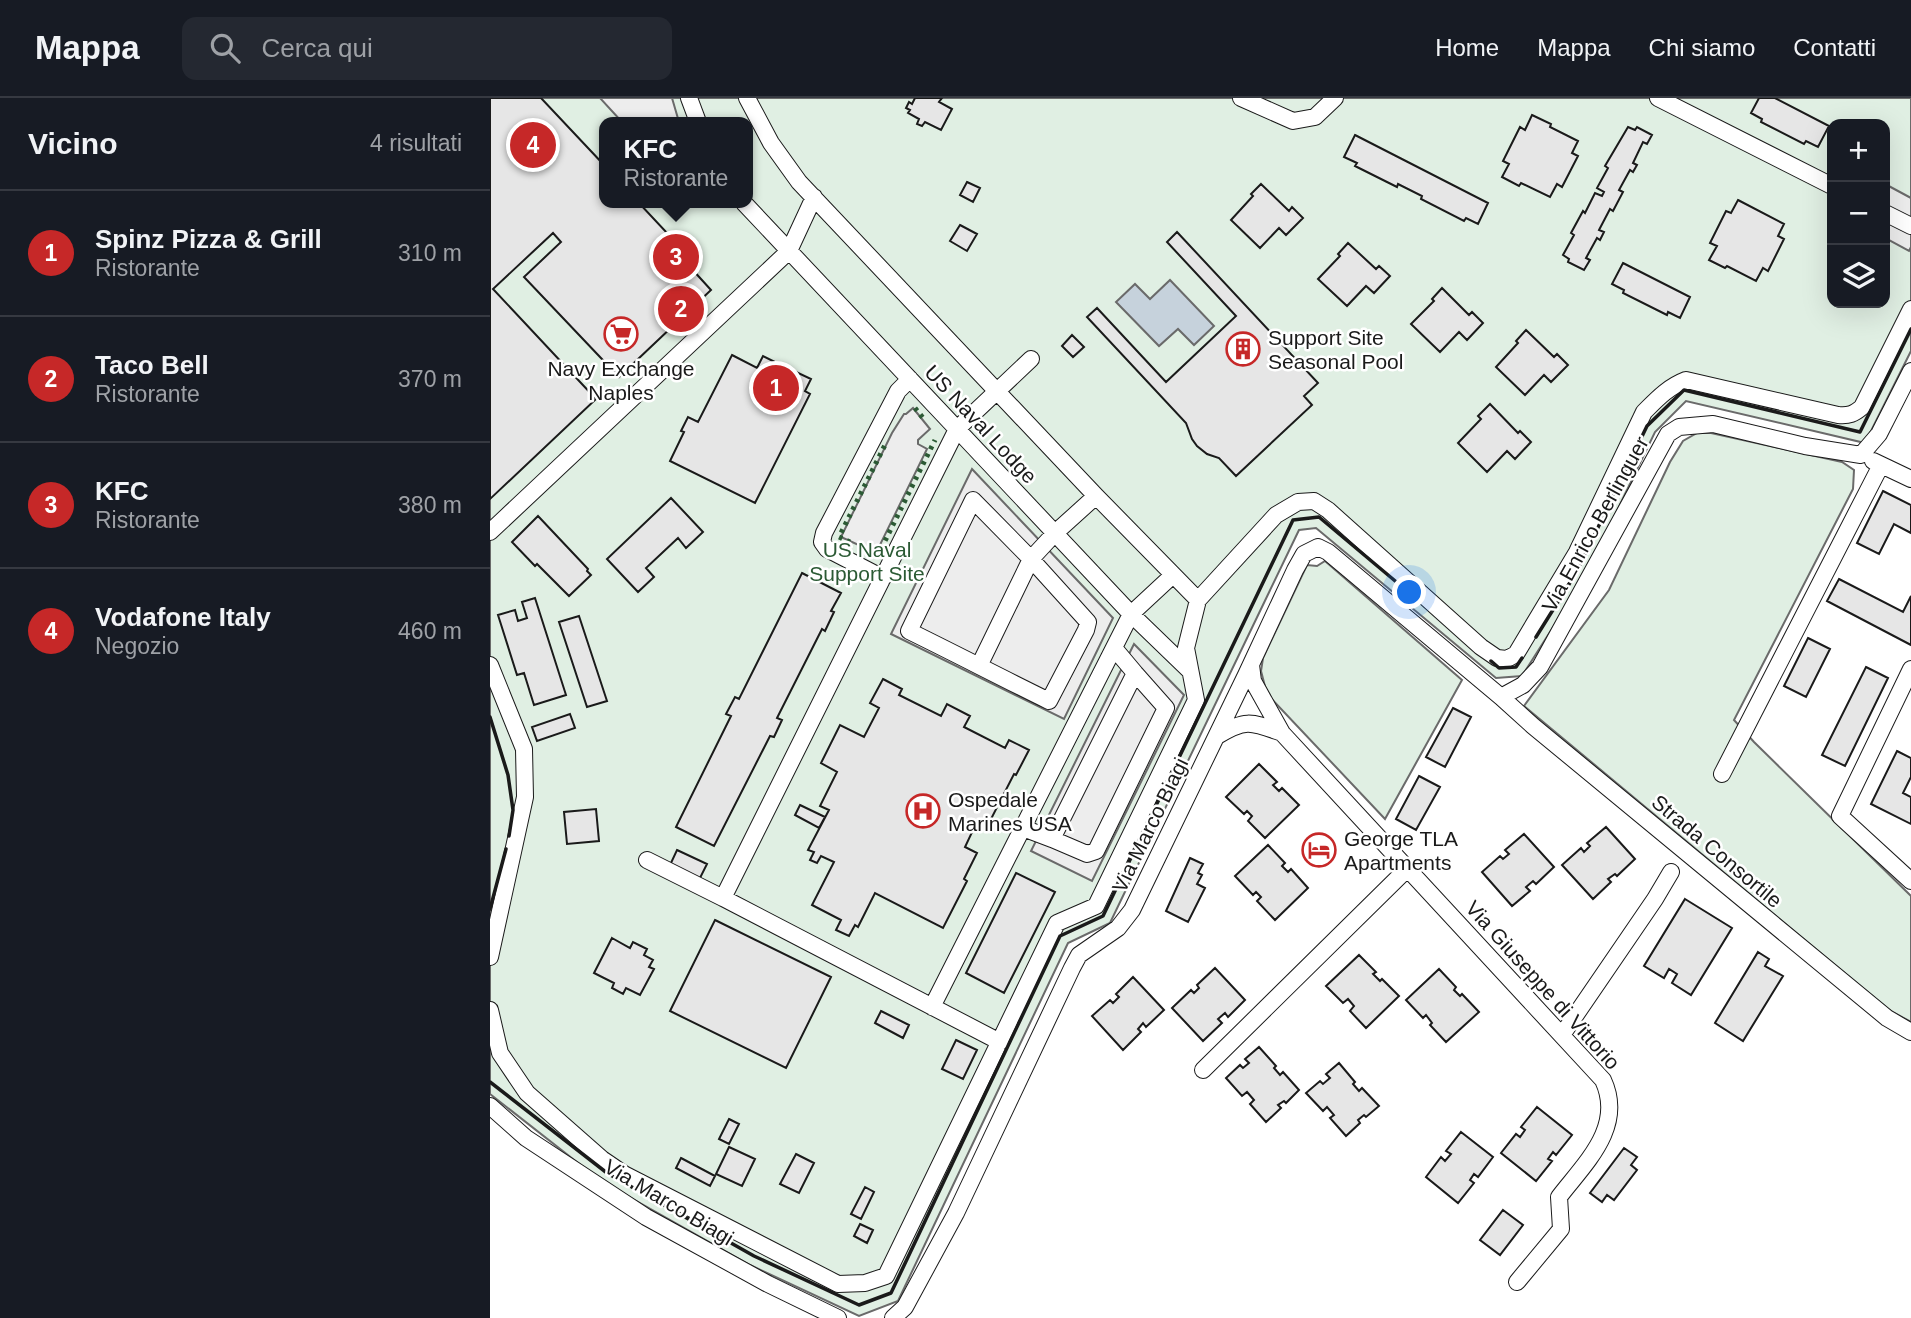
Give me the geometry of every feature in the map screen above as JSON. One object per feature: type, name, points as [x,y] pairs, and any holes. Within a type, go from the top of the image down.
[{"type":"street","points":[[689,98],[696,117]]},
{"type":"street","points":[[747,98],[771,144],[799,182],[1198,600]]},
{"type":"street","points":[[1241,98],[1293,121],[1315,117],[1335,98]]},
{"type":"street","points":[[1658,98],[1827,183]]},
{"type":"street","points":[[490,532],[789,251],[814,197]]},
{"type":"street","name":"US Naval Lodge","points":[[749,208],[1131,614],[1190,671]]},
{"type":"street","points":[[1890,216],[1911,226]]},
{"type":"street","points":[[490,1010],[500,1053],[527,1093],[624,1174],[838,1284],[865,1283],[886,1276],[1057,923],[1096,906],[1196,700],[1186,648],[1198,600],[1276,515],[1298,502],[1314,500],[1481,647],[1497,657],[1507,659],[1516,654],[1577,552],[1644,412],[1661,394],[1686,380],[1838,415],[1855,414],[1862,407],[1911,309]]},
{"type":"street","points":[[723,898],[957,429],[1031,359]]},
{"type":"street","points":[[1861,455],[1879,434],[1911,371]]},
{"type":"street","points":[[883,578],[827,549],[822,542],[824,533],[898,391],[910,379]]},
{"type":"street","name":"Via Enrico Berlinguer","points":[[1502,697],[1523,685],[1540,667],[1650,466],[1668,435],[1679,427],[1713,424],[1805,446],[1861,455],[1911,479]]},
{"type":"street","points":[[1722,774],[1881,465]]},
{"type":"street","points":[[979,666],[1031,559],[1096,496]]},
{"type":"street","points":[[973,500],[1088,622],[1049,701],[979,666],[909,631],[973,500]]},
{"type":"street","name":"Via Marco Biagi","points":[[893,1318],[905,1307],[956,1213],[1079,955],[1118,928],[1132,910],[1304,554],[1318,547],[1328,552],[1502,697]]},
{"type":"street","points":[[932,1007],[1131,614],[1173,575]]},
{"type":"street","points":[[1023,828],[1087,854],[1096,851],[1166,708],[1114,648]]},
{"type":"street","name":"Via Giuseppe di Vittorio","points":[[1251,665],[1252,681],[1282,733],[1603,1080],[1609,1094],[1609,1118],[1602,1140],[1559,1197],[1561,1229],[1517,1282]]},
{"type":"street","points":[[490,666],[523,749],[525,797],[490,957]]},
{"type":"street","points":[[1911,669],[1840,816],[1911,881]]},
{"type":"street","points":[[1052,839],[1135,673]]},
{"type":"street","points":[[1217,736],[1234,726],[1248,722],[1236,698],[1258,691]]},
{"type":"street","name":"Strada Consortile","points":[[1502,697],[1543,735],[1887,1018],[1911,1032]]},
{"type":"street","name":"Via Giuseppe di Vittorio","points":[[1248,722],[1282,733]]},
{"type":"street","points":[[647,859],[1000,1042]]},
{"type":"street","points":[[1203,1070],[1408,868]]},
{"type":"street","points":[[1562,1035],[1656,899],[1671,872]]},
{"type":"street","name":"Via Marco Biagi","points":[[490,1106],[526,1138],[646,1217],[768,1284],[838,1318]]},
{"type":"green space","name":"US Naval Support Site","points":[[490,98],[1911,98],[1911,351],[1865,443],[1686,401],[1655,432],[1585,577],[1522,676],[1496,678],[1316,528],[1299,530],[1110,923],[1068,943],[898,1301],[859,1316],[750,1265],[601,1181],[490,1094]]},
{"type":"green space","points":[[1697,433],[1711,433],[1842,462],[1854,470],[1853,489],[1734,720],[1911,896],[1911,1022],[1889,1010],[1524,706],[1609,590],[1670,462],[1683,441]]},
{"type":"green space","points":[[1325,561],[1462,680],[1385,819],[1267,694],[1261,671],[1263,658],[1307,565],[1317,566]]},
{"type":"shaded area","points":[[600,98],[672,98],[678,117],[617,117]]},
{"type":"shaded area","points":[[1890,187],[1911,198],[1909,251],[1890,241]]},
{"type":"shaded area","points":[[1170,280],[1214,326],[1194,345],[1178,329],[1159,346],[1116,302],[1135,284],[1150,299]]},
{"type":"shaded area","points":[[913,408],[930,429],[918,440],[918,444],[927,449],[876,553],[841,537],[892,433],[904,414]]},
{"type":"shaded area","points":[[972,469],[1113,618],[1064,719],[891,634]]},
{"type":"shaded area","points":[[1134,644],[1184,695],[1092,881],[1031,851]]},
{"type":"building","name":"Navy Exchange Naples","points":[[490,98],[541,98],[599,160],[599,208],[644,208],[696,264],[691,268],[711,290],[619,377],[524,277],[561,242],[553,233],[493,289],[596,399],[490,499]]},
{"type":"building","points":[[915,98],[942,98],[939,102],[952,109],[941,130],[925,122],[922,126],[917,124],[919,119],[908,113],[910,110],[906,108]]},
{"type":"building","points":[[1759,98],[1775,98],[1827,125],[1827,130],[1818,147],[1806,141],[1804,144],[1761,122],[1762,119],[1751,113]]},
{"type":"building","points":[[1532,115],[1578,141],[1572,153],[1578,156],[1562,187],[1557,184],[1550,197],[1502,177],[1509,164],[1503,161],[1520,127],[1525,130]]},
{"type":"building","points":[[1628,127],[1635,130],[1637,127],[1652,135],[1647,144],[1643,142],[1633,163],[1637,165],[1633,172],[1630,170],[1619,190],[1623,192],[1599,230],[1604,232],[1600,240],[1597,238],[1586,258],[1590,260],[1584,270],[1568,262],[1569,259],[1563,255],[1583,211],[1585,213],[1595,193],[1602,196],[1604,192],[1597,188],[1608,168],[1605,166]]},
{"type":"building","points":[[1355,135],[1488,203],[1478,224],[1466,218],[1464,221],[1421,199],[1422,196],[1355,166],[1357,163],[1344,157]]},
{"type":"building","points":[[967,182],[980,188],[973,202],[960,195]]},
{"type":"building","points":[[1261,184],[1289,211],[1292,207],[1303,218],[1286,235],[1279,228],[1260,248],[1231,220]]},
{"type":"building","points":[[1738,200],[1784,224],[1778,236],[1784,239],[1768,271],[1763,268],[1756,281],[1709,260],[1717,246],[1710,243],[1726,211],[1731,213]]},
{"type":"building","points":[[960,225],[977,234],[967,251],[950,241]]},
{"type":"building","name":"Support Site Seasonal Pool","points":[[1177,232],[1318,383],[1304,396],[1312,405],[1236,476],[1219,458],[1207,454],[1197,446],[1186,423],[1087,317],[1097,308],[1166,382],[1236,316],[1167,242]]},
{"type":"building","points":[[1348,243],[1376,269],[1379,266],[1390,276],[1374,293],[1366,286],[1347,306],[1318,279],[1340,256],[1338,254]]},
{"type":"building","points":[[1623,263],[1690,297],[1680,318],[1668,312],[1667,315],[1623,293],[1624,290],[1612,284]]},
{"type":"building","points":[[1442,288],[1469,315],[1472,312],[1483,323],[1467,340],[1459,332],[1440,352],[1411,324],[1434,301],[1432,299]]},
{"type":"building","points":[[1526,330],[1554,357],[1557,354],[1568,365],[1551,382],[1544,375],[1525,395],[1496,367]]},
{"type":"building","points":[[1072,335],[1084,347],[1073,357],[1062,346]]},
{"type":"building","points":[[732,355],[757,368],[763,356],[781,365],[775,376],[786,381],[792,370],[811,379],[805,391],[810,394],[755,503],[670,461],[688,417],[698,422]]},
{"type":"building","points":[[1490,404],[1518,433],[1520,431],[1531,442],[1515,459],[1507,451],[1487,472],[1458,443],[1481,419],[1478,416]]},
{"type":"building","points":[[1883,491],[1911,505],[1911,533],[1894,524],[1879,554],[1857,543]]},
{"type":"building","points":[[671,498],[703,532],[686,548],[678,538],[646,568],[654,577],[638,592],[607,559]]},
{"type":"building","points":[[538,516],[591,575],[569,596],[512,542]]},
{"type":"building","points":[[802,573],[841,593],[831,611],[834,612],[825,631],[822,629],[777,718],[782,720],[774,737],[770,736],[714,846],[676,827],[731,716],[726,714],[735,697],[739,699]]},
{"type":"building","points":[[1839,579],[1903,612],[1911,596],[1911,645],[1827,601]]},
{"type":"building","points":[[535,598],[566,695],[534,705],[524,673],[517,675],[498,615],[515,610],[518,621],[527,618],[522,602]]},
{"type":"building","points":[[579,616],[607,701],[587,707],[559,622]]},
{"type":"building","points":[[1808,638],[1830,649],[1806,697],[1784,686]]},
{"type":"building","points":[[1866,667],[1888,678],[1845,766],[1822,755]]},
{"type":"building","points":[[883,679],[902,689],[899,695],[941,716],[947,704],[970,716],[964,727],[1005,748],[1009,740],[1029,750],[989,823],[983,820],[977,832],[973,830],[965,847],[977,853],[964,879],[967,881],[943,928],[875,893],[858,927],[855,925],[849,936],[836,930],[841,920],[812,905],[834,862],[821,856],[817,863],[810,860],[814,852],[808,850],[829,810],[820,806],[837,772],[821,763],[840,725],[864,737],[879,708],[870,703]]},
{"type":"building","points":[[1453,708],[1471,717],[1445,767],[1426,757]]},
{"type":"building","points":[[570,714],[575,728],[537,741],[532,727]]},
{"type":"building","points":[[1897,751],[1911,758],[1911,777],[1903,793],[1911,797],[1911,824],[1871,804]]},
{"type":"building","points":[[1259,764],[1277,782],[1273,785],[1279,791],[1282,788],[1299,805],[1265,838],[1248,821],[1252,816],[1247,811],[1244,814],[1226,797]]},
{"type":"building","points":[[1419,776],[1440,787],[1416,830],[1396,819]]},
{"type":"building","points":[[800,805],[825,817],[819,828],[795,815]]},
{"type":"building","points":[[596,809],[599,841],[567,844],[564,812]]},
{"type":"building","points":[[1606,827],[1635,859],[1617,876],[1615,874],[1608,879],[1611,882],[1593,899],[1562,865],[1581,848],[1584,852],[1590,846],[1587,843]]},
{"type":"building","points":[[1524,834],[1554,867],[1536,884],[1533,881],[1526,887],[1530,891],[1512,906],[1482,872],[1500,856],[1503,859],[1509,854],[1505,850]]},
{"type":"building","points":[[1268,845],[1285,863],[1282,866],[1288,872],[1291,869],[1308,888],[1275,920],[1257,901],[1261,897],[1256,892],[1253,895],[1235,876]]},
{"type":"building","points":[[677,850],[707,864],[699,880],[670,865]]},
{"type":"building","points":[[1190,858],[1203,864],[1198,873],[1202,875],[1197,884],[1205,888],[1188,922],[1166,911]]},
{"type":"building","points":[[1016,873],[1055,892],[1004,993],[966,973]]},
{"type":"building","points":[[1685,899],[1732,928],[1691,995],[1672,983],[1677,974],[1669,969],[1664,978],[1644,966]]},
{"type":"building","points":[[715,920],[831,977],[786,1068],[670,1011]]},
{"type":"building","points":[[612,938],[630,948],[633,942],[647,949],[644,955],[653,960],[649,967],[654,969],[640,995],[626,988],[623,994],[612,988],[614,983],[594,973]]},
{"type":"building","points":[[1758,952],[1769,959],[1765,966],[1783,976],[1743,1041],[1715,1023]]},
{"type":"building","points":[[1359,955],[1376,972],[1373,974],[1399,996],[1366,1028],[1350,1011],[1354,1006],[1348,999],[1343,1003],[1326,986]]},
{"type":"building","points":[[1215,968],[1245,1000],[1228,1017],[1225,1013],[1218,1019],[1222,1023],[1203,1041],[1172,1008],[1191,990],[1194,993],[1199,988],[1197,985]]},
{"type":"building","points":[[1439,969],[1456,987],[1454,990],[1460,996],[1462,994],[1479,1012],[1446,1042],[1430,1025],[1432,1023],[1426,1015],[1423,1018],[1406,1000]]},
{"type":"building","points":[[1133,977],[1164,1010],[1146,1027],[1143,1023],[1138,1029],[1141,1032],[1123,1050],[1092,1016],[1110,1000],[1113,1003],[1119,997],[1116,994]]},
{"type":"building","points":[[881,1011],[909,1025],[903,1038],[875,1023]]},
{"type":"building","points":[[956,1040],[977,1050],[963,1079],[942,1069]]},
{"type":"building","points":[[1259,1047],[1276,1066],[1274,1068],[1280,1075],[1283,1072],[1299,1090],[1286,1103],[1284,1101],[1278,1105],[1281,1108],[1266,1122],[1250,1104],[1254,1100],[1247,1092],[1242,1096],[1226,1078],[1240,1065],[1243,1068],[1249,1063],[1245,1059]]},
{"type":"building","points":[[1339,1063],[1359,1091],[1362,1088],[1379,1106],[1358,1120],[1360,1123],[1346,1136],[1330,1118],[1334,1115],[1327,1107],[1323,1111],[1306,1093],[1320,1081],[1323,1084],[1330,1078],[1326,1074]]},
{"type":"building","points":[[1537,1107],[1572,1135],[1556,1155],[1553,1152],[1548,1159],[1552,1161],[1536,1181],[1501,1153],[1516,1134],[1520,1137],[1525,1130],[1521,1127]]},
{"type":"building","points":[[729,1119],[739,1124],[729,1144],[719,1139]]},
{"type":"building","points":[[1461,1132],[1493,1157],[1478,1177],[1474,1174],[1470,1180],[1474,1183],[1458,1203],[1426,1177],[1441,1157],[1445,1161],[1451,1154],[1446,1151]]},
{"type":"building","points":[[729,1147],[755,1159],[742,1186],[716,1174]]},
{"type":"building","points":[[1624,1148],[1637,1157],[1631,1165],[1637,1170],[1614,1200],[1607,1195],[1602,1202],[1590,1193]]},
{"type":"building","points":[[796,1154],[814,1163],[799,1193],[780,1184]]},
{"type":"building","points":[[681,1158],[715,1176],[710,1186],[676,1168]]},
{"type":"building","points":[[865,1187],[874,1192],[861,1219],[851,1214]]},
{"type":"building","points":[[1503,1210],[1523,1225],[1500,1255],[1480,1240]]},
{"type":"building","points":[[860,1224],[873,1230],[867,1243],[854,1236]]},
{"type":"hedge","points":[[915,408],[923,418]]},
{"type":"hedge","points":[[869,552],[878,555],[935,440]]},
{"type":"hedge","points":[[850,542],[839,537],[885,445]]},
{"type":"wall","points":[[1536,637],[1576,573],[1647,426],[1684,390],[1860,432],[1911,329]]},
{"type":"wall","points":[[630,1186],[754,1256],[859,1305],[891,1293],[1060,936],[1103,916],[1293,520],[1319,517],[1419,601]]},
{"type":"wall","points":[[1491,661],[1499,668],[1516,667],[1522,658]]},
{"type":"wall","points":[[490,717],[508,775],[513,810],[509,836]]},
{"type":"wall","points":[[490,909],[506,849]]},
{"type":"wall","points":[[490,1082],[621,1181]]},
{"type":"place","name":"Vodafone Italy","points":[[533,145]]},
{"type":"place","name":"KFC","points":[[676,257]]},
{"type":"place","name":"Taco Bell","points":[[681,309]]},
{"type":"place","name":"Navy Exchange Naples","points":[[621,334]]},
{"type":"place","name":"Support Site Seasonal Pool","points":[[1243,349]]},
{"type":"place","name":"Spinz Pizza & Grill","points":[[776,388]]},
{"type":"place","name":"Ospedale Marines USA","points":[[923,811]]},
{"type":"place","name":"George TLA Apartments","points":[[1319,850]]}]
